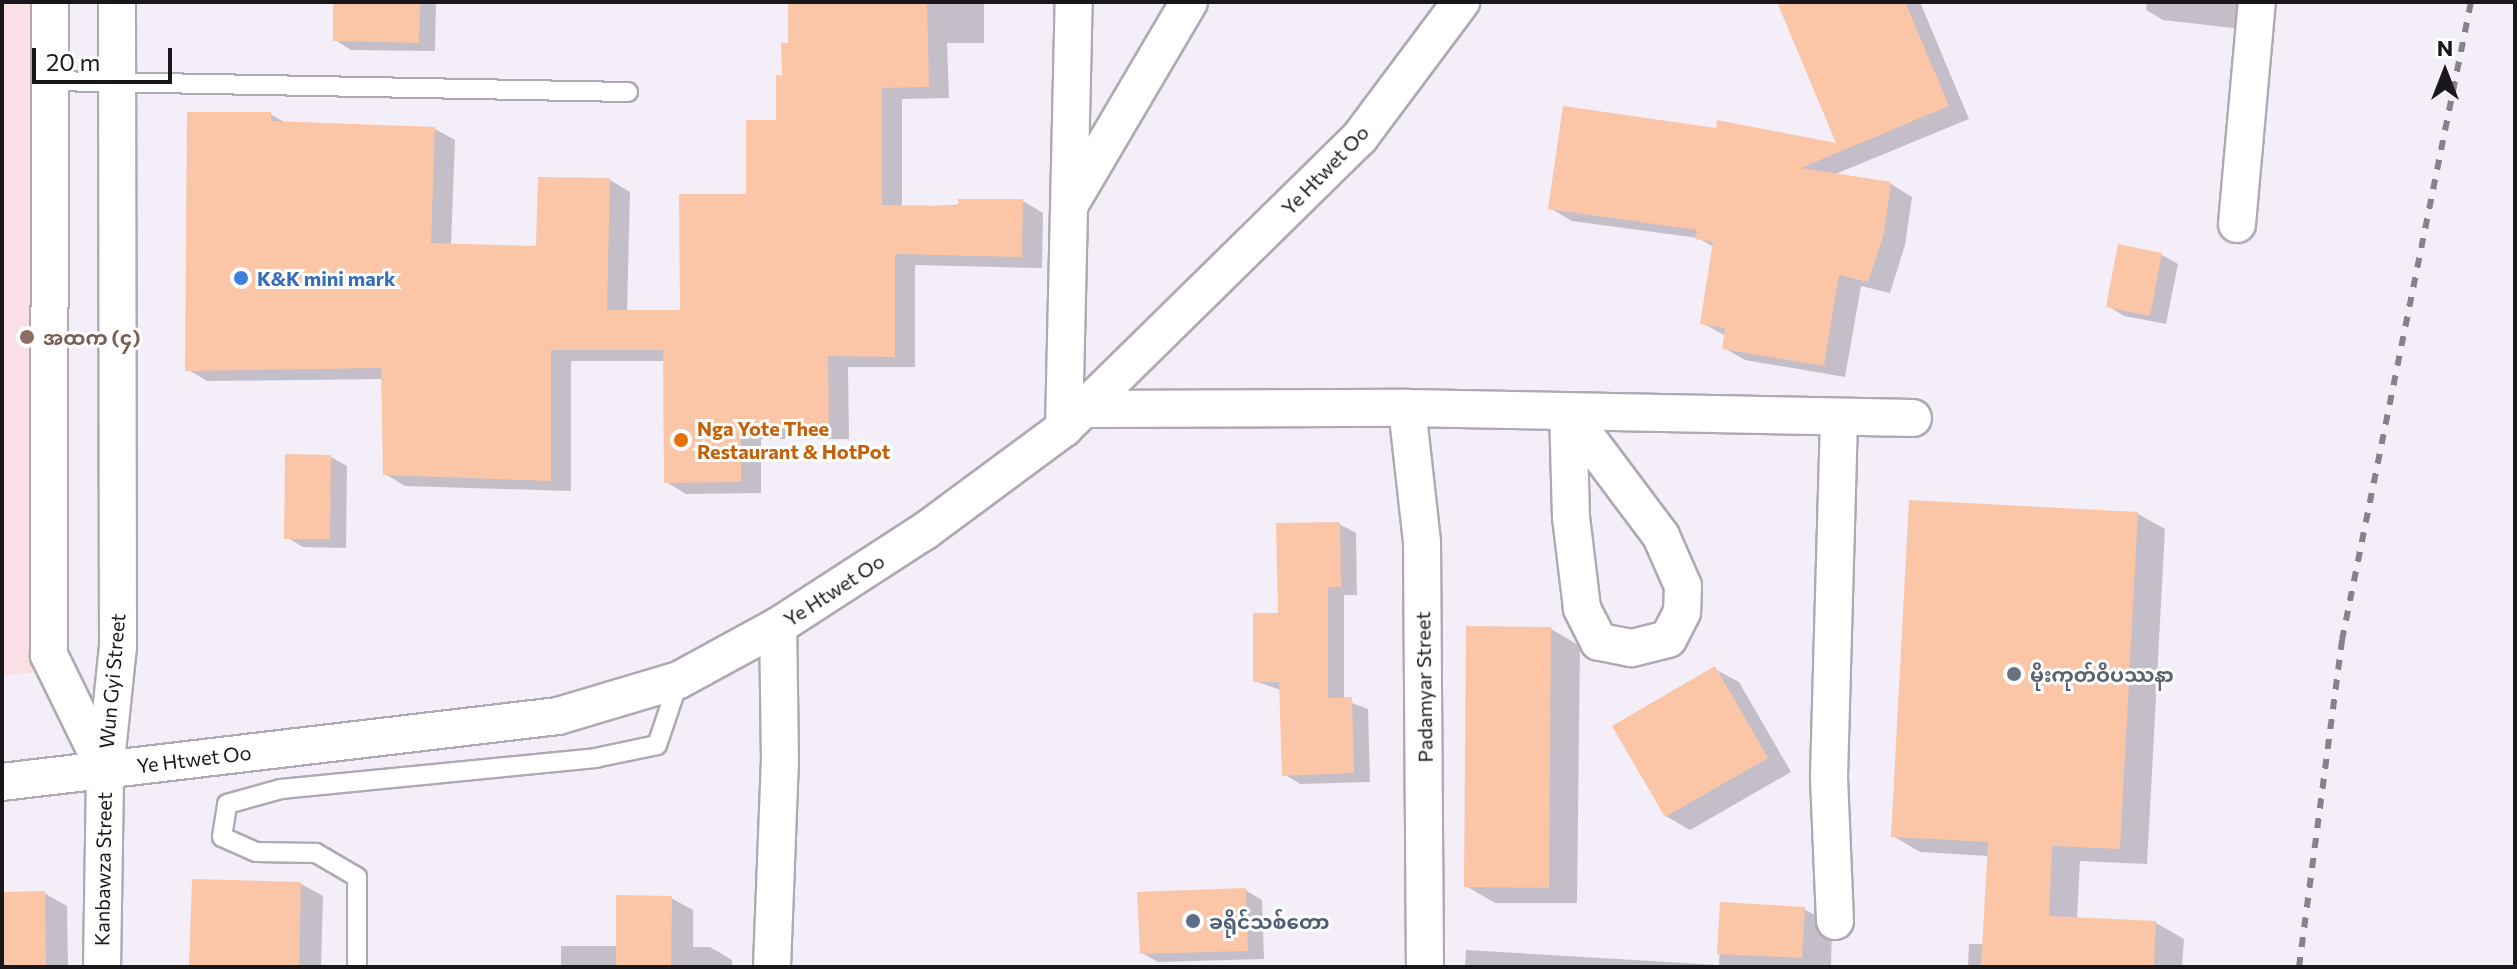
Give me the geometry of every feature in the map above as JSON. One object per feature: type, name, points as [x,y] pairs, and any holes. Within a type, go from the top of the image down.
[{"type":"street","name":"Wun Gyi Street","points":[[50,2],[49,655],[105,770]]},
{"type":"street","name":"Wun Gyi Street","points":[[105,770],[118,647],[117,2]]},
{"type":"street","points":[[1074,2],[1069,206],[1074,418],[1407,408],[1913,418]]},
{"type":"street","points":[[1069,206],[1189,2]]},
{"type":"street","name":"Ye Htwet Oo","points":[[2,782],[558,716],[679,680],[778,626],[925,531],[1074,418],[1360,137],[1461,2]]},
{"type":"street","points":[[2237,224],[2257,2]]},
{"type":"street","name":"Padamyar Street","points":[[1407,408],[1422,542],[1425,967]]},
{"type":"street","points":[[1568,412],[1661,536],[1683,586],[1682,612],[1668,639],[1631,648],[1599,642],[1582,608],[1571,517],[1568,412]]},
{"type":"street","points":[[1835,921],[1829,776],[1839,417]]},
{"type":"street","points":[[772,967],[780,762],[778,626]]},
{"type":"street","name":"Kanbawza Street","points":[[102,967],[105,770]]},
{"type":"lane","points":[[50,81],[628,92]]},
{"type":"lane","points":[[357,967],[357,877],[316,853],[256,852],[222,837],[227,804],[281,789],[595,758],[657,745],[679,680]]},
{"type":"shaded area","name":"အထက (၄)","points":[[2,2],[46,2],[57,671],[2,675]]},
{"type":"building","points":[[333,2],[420,2],[419,43],[333,41]]},
{"type":"building","points":[[788,2],[927,2],[929,87],[882,88],[882,205],[958,206],[958,199],[1023,199],[1022,257],[895,254],[895,357],[828,356],[829,429],[741,429],[741,482],[664,483],[663,350],[551,350],[551,481],[383,475],[381,368],[185,371],[187,112],[271,112],[271,121],[435,127],[431,243],[536,246],[538,177],[610,178],[607,310],[680,310],[679,194],[746,194],[746,120],[776,120],[776,75],[782,76],[781,43],[788,43]]},
{"type":"building","points":[[1777,2],[1905,2],[1949,106],[1801,168],[1891,182],[1884,233],[1868,282],[1839,275],[1824,366],[1722,349],[1725,328],[1700,324],[1713,242],[1695,239],[1697,230],[1548,209],[1563,106],[1716,128],[1717,120],[1836,143]]},
{"type":"building","points":[[2118,244],[2162,253],[2150,316],[2106,307]]},
{"type":"building","points":[[285,454],[331,455],[330,539],[284,539]]},
{"type":"building","name":"မိုးကုတ်ဝိပဿနာ","points":[[1909,500],[2138,512],[2120,849],[2052,846],[2049,916],[2156,921],[2154,967],[1981,967],[1988,842],[1891,837]]},
{"type":"building","points":[[1340,522],[1341,587],[1328,587],[1328,698],[1352,697],[1354,773],[1282,776],[1279,682],[1253,682],[1253,613],[1278,613],[1276,523]]},
{"type":"building","points":[[1466,626],[1551,627],[1549,888],[1464,887]]},
{"type":"building","points":[[1715,666],[1768,758],[1665,817],[1612,726]]},
{"type":"building","points":[[192,879],[301,882],[299,967],[189,967]]},
{"type":"building","name":"ခရိုင်သစ်တော","points":[[1246,888],[1248,951],[1140,954],[1137,892]]},
{"type":"building","points":[[45,891],[46,967],[2,967],[2,892]]},
{"type":"building","points":[[616,895],[672,896],[671,967],[616,967]]},
{"type":"building","points":[[1720,902],[1805,907],[1802,958],[1717,954]]},
{"type":"railway","points":[[2299,967],[2342,640],[2471,2]]},
{"type":"place","name":"K&K mini mark","points":[[241,278]]},
{"type":"place","name":"အထက (၄)","points":[[27,337]]},
{"type":"place","name":"Nga Yote Thee Restaurant & HotPot","points":[[681,440]]},
{"type":"place","name":"မိုးကုတ်ဝိပဿနာ","points":[[2014,674]]},
{"type":"place","name":"ခရိုင်သစ်တော","points":[[1193,921]]}]
